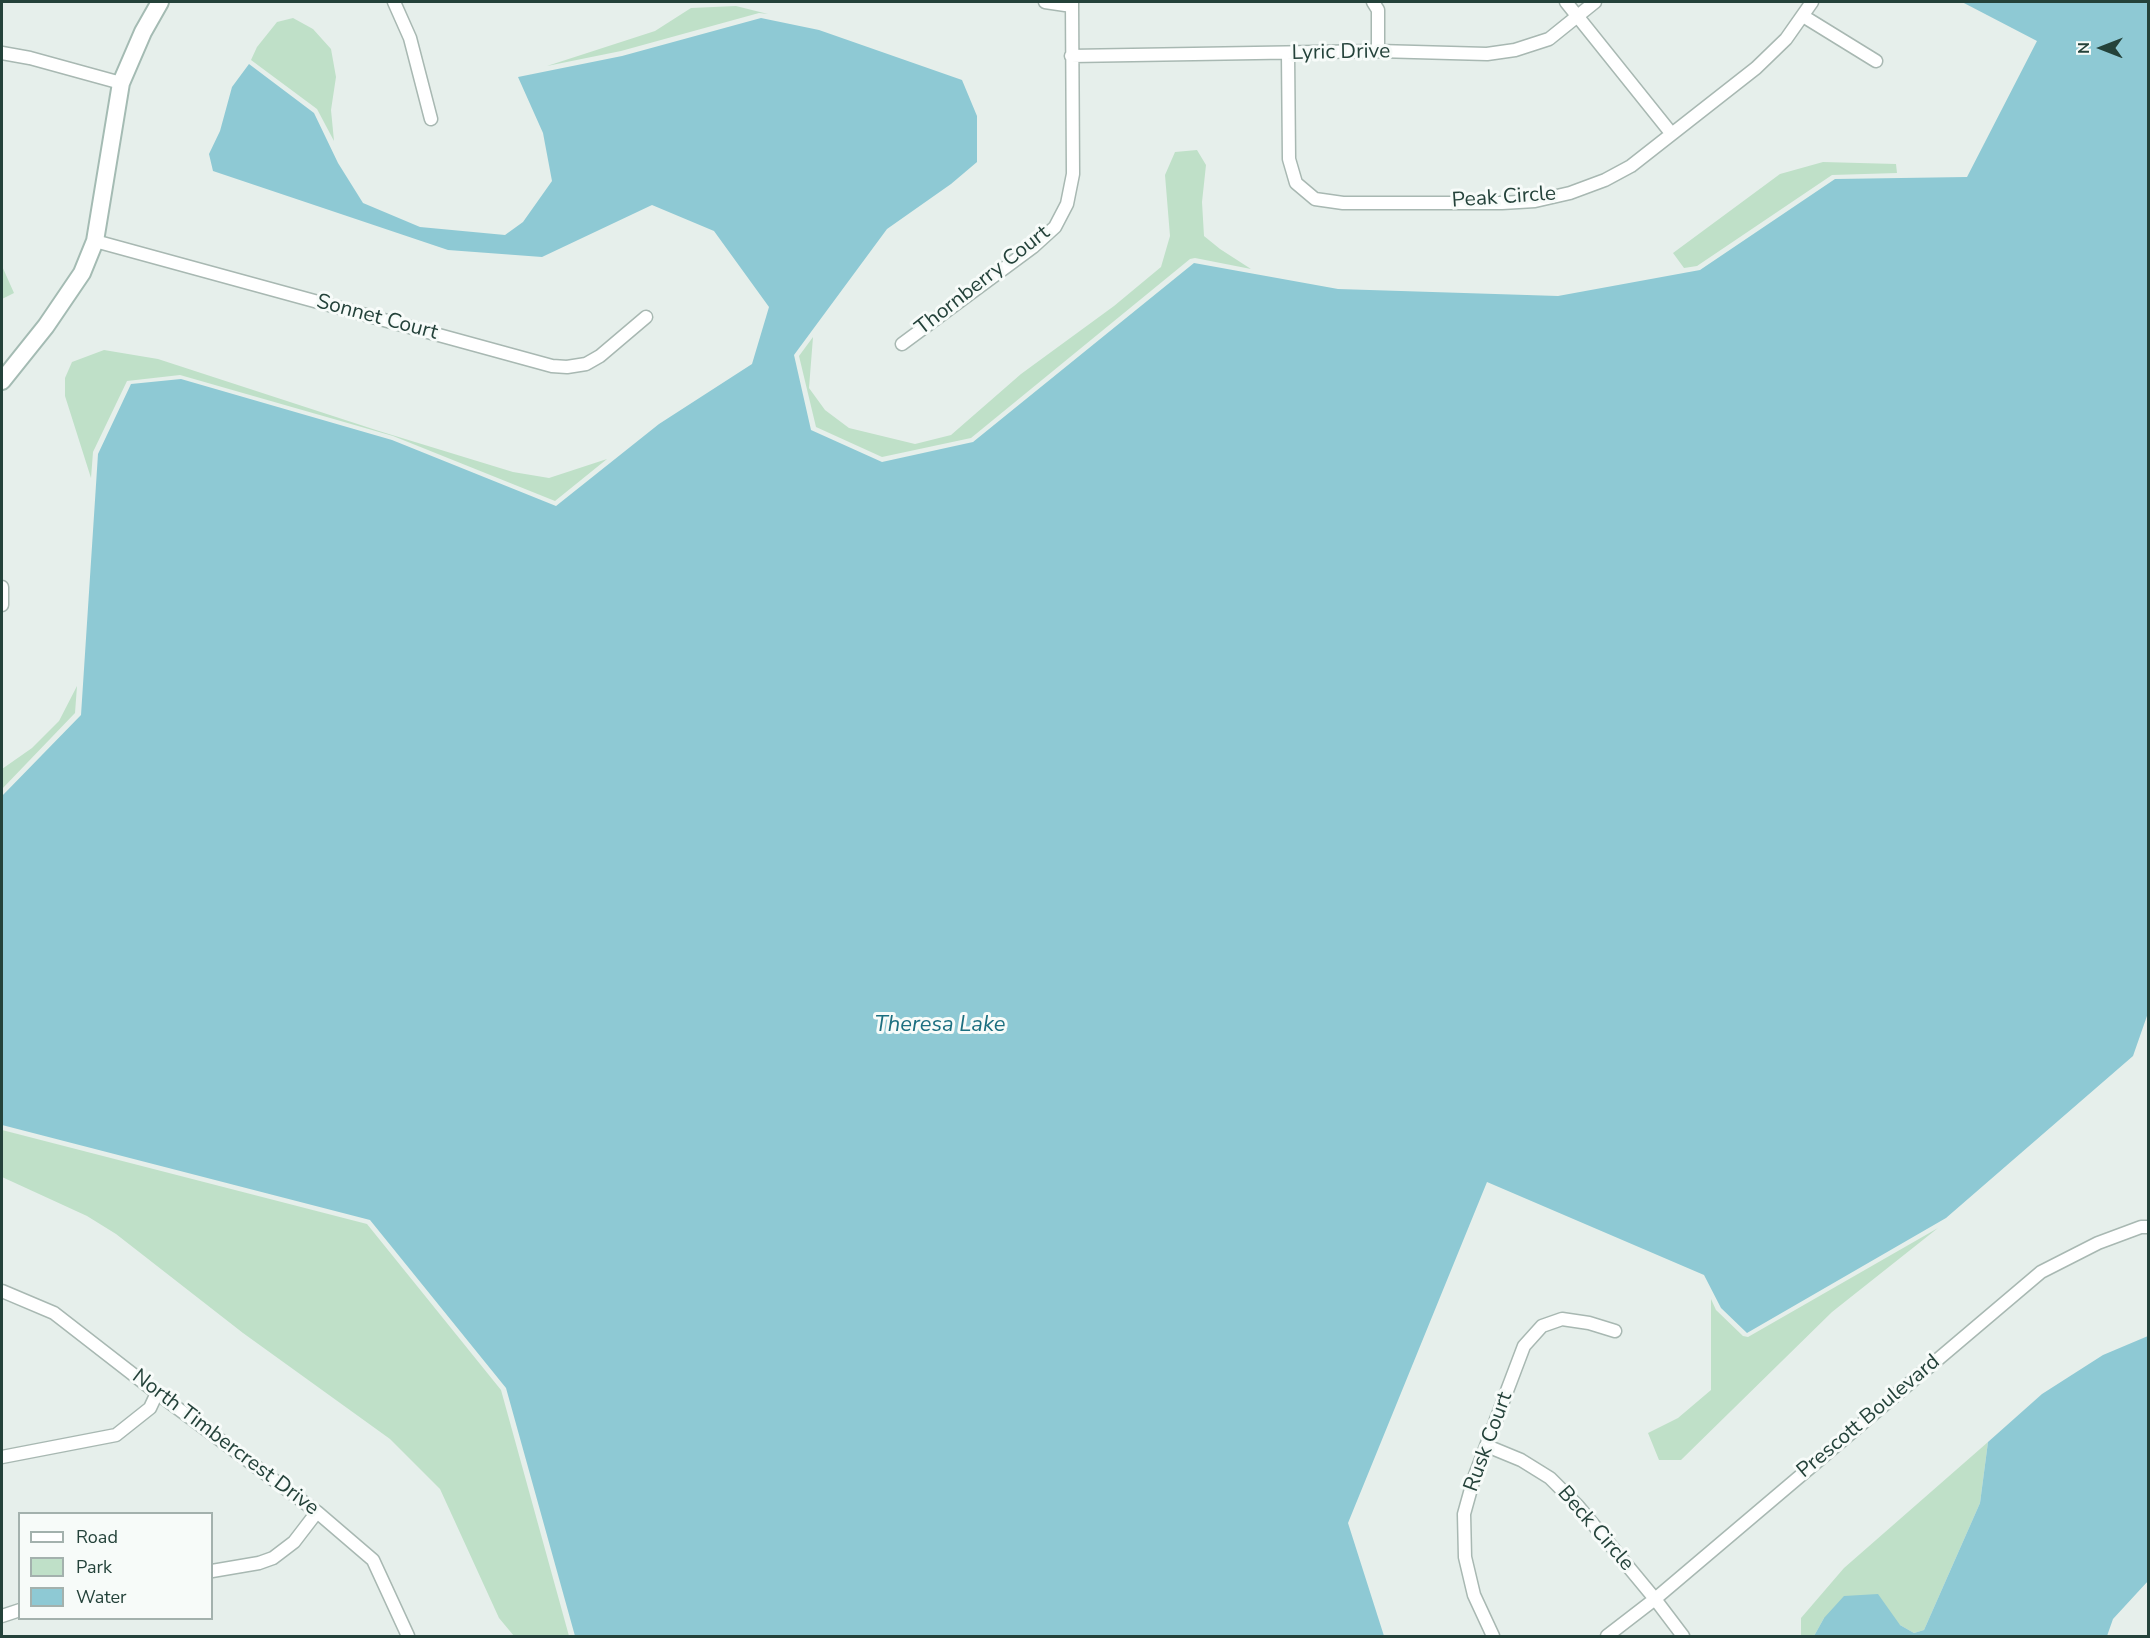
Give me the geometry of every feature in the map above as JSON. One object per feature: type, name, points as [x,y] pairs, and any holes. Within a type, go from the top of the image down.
[{"type":"street","points":[[2,381],[46,326],[82,273],[95,241],[121,83],[143,32],[160,2]]},
{"type":"street","points":[[410,2],[395,3],[410,38],[430,119]]},
{"type":"street","points":[[1045,2],[1072,4]]},
{"type":"street","points":[[1373,2],[1378,10],[1378,51]]},
{"type":"street","points":[[1566,2],[1671,133]]},
{"type":"street","name":"Lyric Drive","points":[[1071,56],[1378,51],[1487,54],[1515,50],[1549,39],[1595,2]]},
{"type":"street","name":"Peak Circle","points":[[1288,54],[1289,159],[1296,183],[1315,199],[1343,203],[1535,201],[1570,193],[1605,180],[1631,166],[1756,68],[1786,39],[1812,2]]},
{"type":"street","name":"Thornberry Court","points":[[902,344],[1033,247],[1055,227],[1067,204],[1073,174],[1072,4]]},
{"type":"street","points":[[1803,16],[1876,61]]},
{"type":"street","points":[[2,53],[30,58],[121,83]]},
{"type":"street","name":"Sonnet Court","points":[[95,241],[552,366],[567,367],[586,364],[600,357],[645,317]]},
{"type":"street","points":[[2,587],[2,605]]},
{"type":"street","name":"Prescott Boulevard","points":[[1607,1636],[1654,1599],[2041,1272],[2098,1243],[2141,1227],[2148,1227]]},
{"type":"street","name":"North Timbercrest Drive","points":[[2,1291],[54,1313],[317,1512],[373,1560],[408,1636]]},
{"type":"street","name":"Rusk Court","points":[[1493,1636],[1474,1595],[1465,1557],[1464,1514],[1474,1478],[1524,1346],[1542,1326],[1562,1319],[1589,1323],[1615,1331]]},
{"type":"street","points":[[2,1457],[116,1435],[150,1408],[157,1393]]},
{"type":"street","name":"Beck Circle","points":[[1487,1446],[1521,1460],[1550,1478],[1578,1506],[1683,1636]]},
{"type":"street","points":[[213,1571],[259,1563],[273,1558],[294,1542],[317,1512]]},
{"type":"street","points":[[2,1616],[18,1611]]},
{"type":"green space","points":[[736,6],[768,14],[759,13],[621,51],[547,66],[655,31],[691,8]]},
{"type":"green space","points":[[293,18],[313,29],[331,49],[336,77],[331,110],[334,141],[317,109],[251,60],[257,47],[277,22]]},
{"type":"green space","points":[[1197,150],[1206,165],[1202,202],[1204,236],[1251,269],[1190,259],[971,438],[882,457],[816,427],[799,356],[813,337],[809,388],[825,410],[849,428],[915,444],[951,435],[1021,374],[1114,306],[1161,267],[1170,236],[1165,175],[1175,152]]},
{"type":"green space","points":[[1823,162],[1896,164],[1897,173],[1832,175],[1697,266],[1684,268],[1673,253],[1780,174]]},
{"type":"green space","points":[[2,266],[14,293],[2,299]]},
{"type":"green space","points":[[104,350],[158,359],[513,472],[549,478],[607,459],[555,501],[393,436],[180,375],[127,381],[93,452],[91,478],[65,396],[65,378],[72,362]]},
{"type":"green space","points":[[77,686],[75,713],[2,789],[2,769],[32,748],[59,721]]},
{"type":"green space","points":[[2,1130],[367,1224],[501,1390],[569,1636],[514,1636],[499,1618],[440,1489],[390,1439],[243,1333],[116,1234],[87,1216],[2,1177]]},
{"type":"green space","points":[[1938,1228],[1832,1312],[1681,1460],[1659,1460],[1648,1433],[1678,1418],[1711,1390],[1711,1299],[1716,1310],[1743,1336],[1748,1337]]},
{"type":"green space","points":[[1988,1442],[1980,1503],[1924,1630],[1914,1633],[1900,1625],[1824,1618],[1814,1636],[1801,1636],[1801,1618],[1844,1568]]},
{"type":"water","name":"Theresa Lake","points":[[1962,2],[2148,2],[2148,1013],[2133,1056],[1946,1218],[1747,1333],[1721,1308],[1704,1275],[1487,1182],[1348,1523],[1384,1636],[575,1636],[506,1388],[370,1220],[2,1125],[2,796],[81,715],[98,454],[131,384],[181,379],[392,440],[556,506],[659,424],[752,364],[769,307],[714,231],[652,205],[542,257],[448,250],[213,171],[209,154],[220,131],[232,87],[249,64],[314,113],[338,163],[363,203],[420,227],[505,235],[523,222],[552,181],[543,133],[518,77],[622,56],[761,18],[819,30],[962,80],[977,116],[977,162],[951,184],[887,229],[794,355],[811,430],[882,462],[973,442],[1194,263],[1338,289],[1558,296],[1700,270],[1835,179],[1967,177],[2037,41]]},
{"type":"water","points":[[2148,1336],[2148,1581],[2113,1619],[2107,1636],[1814,1636],[1824,1618],[1844,1596],[1878,1594],[1900,1625],[1914,1633],[1924,1630],[1980,1503],[1988,1442],[2042,1394],[2103,1355]]}]
